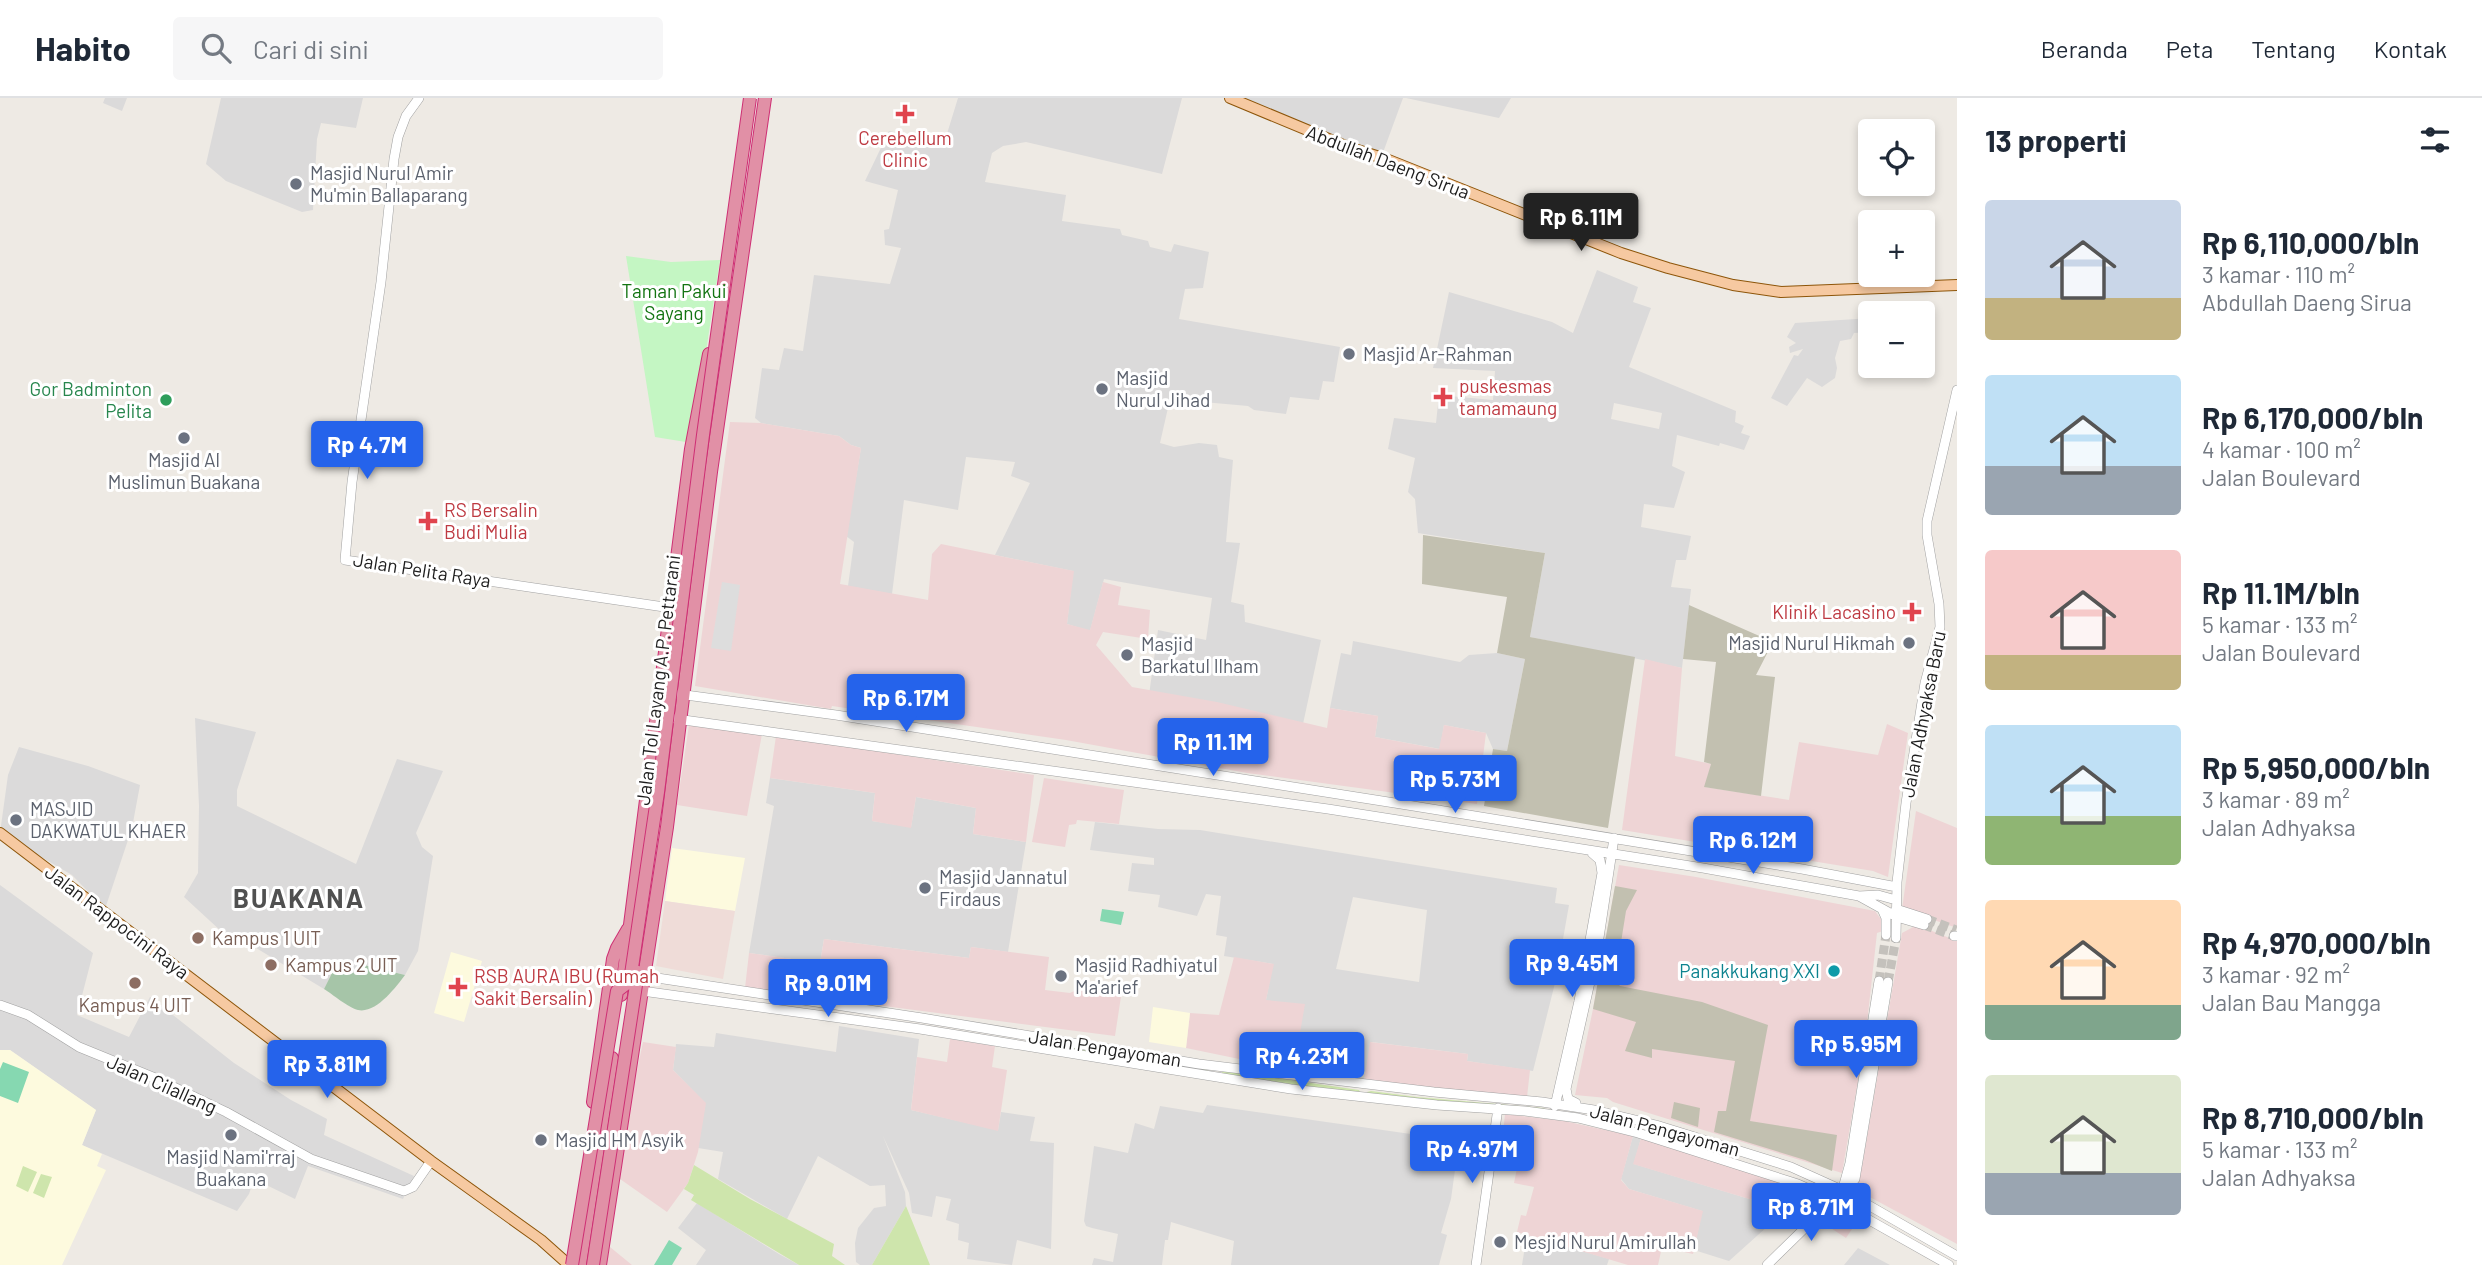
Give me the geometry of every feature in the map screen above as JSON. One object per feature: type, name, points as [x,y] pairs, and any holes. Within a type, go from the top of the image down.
[{"type":"highway","points":[[580,1265],[631,926],[688,471],[750,98]]},
{"type":"highway","name":"Jalan Tol Layang A.P. Pettarani","points":[[570,1265],[617,991],[630,981],[658,792],[702,435],[750,98]]},
{"type":"highway","name":"Jalan Tol Layang A.P. Pettarani","points":[[593,1265],[659,828],[750,98]]},
{"type":"highway","points":[[731,341],[768,98]]},
{"type":"highway","points":[[600,1265],[668,818],[710,472],[768,98]]},
{"type":"highway","points":[[695,426],[697,433],[704,439],[710,439],[718,428]]},
{"type":"highway","points":[[688,471],[693,464],[701,461],[708,465],[710,472]]},
{"type":"highway","points":[[570,1265],[614,959],[622,938],[631,926]]},
{"type":"highway","points":[[597,1163],[599,1171],[604,1174],[611,1172],[615,1166]]},
{"type":"highway","points":[[592,1196],[598,1188],[603,1187],[610,1197]]},
{"type":"main road","points":[[731,341],[739,313],[768,98]]},
{"type":"main road","name":"Abdullah Daeng Sirua","points":[[1230,98],[1621,253],[1695,275],[1772,291],[1957,285]]},
{"type":"main road","name":"Jalan Rappocini Raya","points":[[0,833],[430,1161],[541,1240],[570,1265]]},
{"type":"street","name":"Jalan Pelita Raya","points":[[419,98],[406,116],[394,159],[382,273],[352,482],[345,560],[671,608]]},
{"type":"street","name":"Jalan Adhyaksa Baru","points":[[1882,909],[1891,936],[1919,715],[1927,672],[1940,627],[1927,521],[1957,390]]},
{"type":"street","points":[[659,692],[807,711],[1074,752],[1614,838],[1896,887]]},
{"type":"street","points":[[656,716],[1328,809],[1703,868],[1859,896],[1878,895],[1896,909],[1925,922]]},
{"type":"street","points":[[1594,1110],[1571,1101],[1565,1093],[1614,838]]},
{"type":"street","points":[[1553,1114],[1588,978],[1602,873],[1597,855],[1584,849]]},
{"type":"street","points":[[1859,896],[1882,909],[1896,909]]},
{"type":"street","name":"Jalan Pengayoman","points":[[644,976],[1199,1064],[1555,1103],[1594,1110],[1703,1139],[1791,1167],[1842,1190],[1957,1256]]},
{"type":"street","points":[[1767,1265],[1832,1199],[1850,1185],[1857,1174],[1883,982]]},
{"type":"street","points":[[725,1002],[727,988]]},
{"type":"street","name":"Jalan Pengayoman","points":[[642,991],[920,1029],[1291,1089],[1553,1114],[1608,1125],[1798,1184],[1832,1199],[1949,1265]]},
{"type":"street","name":"Jalan Cilallang","points":[[0,1005],[17,1010],[72,1043],[201,1100],[289,1149],[343,1172],[404,1191],[413,1187],[430,1161]]},
{"type":"street","points":[[1364,1098],[1366,1084]]},
{"type":"street","points":[[1476,1265],[1498,1108]]},
{"type":"street","points":[[1700,1152],[1703,1139]]},
{"type":"shaded area","points":[[105,98],[127,98],[122,111],[103,103]]},
{"type":"shaded area","points":[[221,98],[363,98],[356,128],[321,123],[317,139],[313,210],[302,212],[226,181],[206,164]]},
{"type":"shaded area","points":[[958,98],[1182,98],[1162,174],[1026,142],[1003,146],[992,153],[985,182],[1066,195],[1062,221],[1120,229],[1122,235],[1148,241],[1150,247],[1171,252],[1174,244],[1209,252],[1203,288],[1185,289],[1179,319],[1340,347],[1334,382],[1323,381],[1319,400],[1290,397],[1286,414],[1254,410],[1248,406],[1170,399],[1160,443],[1174,447],[1199,443],[1217,445],[1219,457],[1233,460],[1226,542],[1240,543],[1231,602],[1244,605],[1245,622],[1321,640],[1303,724],[1149,695],[1158,630],[1206,640],[1212,598],[1104,579],[1090,631],[1067,624],[1073,571],[995,555],[1030,483],[1011,476],[1015,462],[966,457],[958,510],[904,500],[892,594],[848,586],[854,542],[846,536],[861,448],[851,445],[839,436],[761,423],[755,418],[762,368],[779,370],[784,348],[803,351],[814,275],[890,284],[901,248],[885,245],[884,230],[889,229],[898,190],[865,181],[889,131],[949,144],[951,138],[946,137]]},
{"type":"shaded area","points":[[1241,98],[1403,98],[1381,158]]},
{"type":"shaded area","points":[[1406,98],[1511,98],[1499,118]]},
{"type":"shaded area","points":[[1597,270],[1638,287],[1633,302],[1651,308],[1629,367],[1736,411],[1735,422],[1744,426],[1741,433],[1750,436],[1744,450],[1677,435],[1672,466],[1685,472],[1674,508],[1644,504],[1641,527],[1691,536],[1686,560],[1676,560],[1671,587],[1691,589],[1682,668],[1530,637],[1545,553],[1418,533],[1415,499],[1408,492],[1415,458],[1388,449],[1394,418],[1436,423],[1439,395],[1493,400],[1495,371],[1433,368],[1449,292],[1552,322],[1573,333]],"holes":[[[1614,403],[1662,413],[1659,429],[1611,419]]]},
{"type":"shaded area","points":[[1858,319],[1858,333],[1854,333],[1851,339],[1840,341],[1835,358],[1835,378],[1822,387],[1807,378],[1787,406],[1771,398],[1794,355],[1798,356],[1803,349],[1790,353],[1789,347],[1796,343],[1787,337],[1795,323]]},
{"type":"shaded area","points":[[730,422],[761,423],[839,436],[851,445],[861,448],[840,584],[928,600],[932,554],[941,544],[1074,571],[1067,624],[1090,630],[1103,582],[1121,587],[1118,605],[1150,610],[1148,639],[1103,632],[1096,645],[1132,687],[1217,702],[1327,728],[1330,708],[1378,716],[1375,737],[1439,749],[1444,725],[1486,733],[1477,804],[1247,773],[1066,740],[832,706],[831,709],[695,686]]},
{"type":"shaded area","points":[[1423,535],[1545,553],[1530,637],[1635,657],[1608,828],[1484,806],[1493,749],[1507,751],[1525,659],[1497,653],[1507,597],[1422,584]]},
{"type":"shaded area","points":[[722,582],[740,585],[731,651],[711,648]]},
{"type":"shaded area","points":[[1689,605],[1773,642],[1756,675],[1775,677],[1761,796],[1704,787],[1711,764],[1704,762],[1716,662],[1683,659]]},
{"type":"shaded area","points":[[1353,641],[1460,662],[1469,655],[1497,653],[1525,659],[1507,751],[1493,749],[1486,733],[1444,725],[1440,749],[1375,737],[1378,716],[1330,708],[1341,653],[1351,655]]},
{"type":"shaded area","points":[[1645,659],[1682,668],[1675,756],[1711,764],[1705,787],[1789,800],[1799,742],[1878,755],[1887,724],[1908,733],[1888,877],[1873,871],[1622,830]]},
{"type":"shaded area","name":"BUAKANA","points":[[195,718],[256,732],[237,790],[237,806],[356,864],[397,759],[443,771],[416,833],[422,847],[433,856],[418,951],[405,975],[361,964],[356,973],[334,969],[324,989],[248,943],[222,932],[184,897],[198,873],[199,806]]},
{"type":"shaded area","points":[[689,725],[762,734],[747,816],[677,805]]},
{"type":"shaded area","points":[[776,736],[1034,775],[1026,842],[973,834],[976,808],[916,797],[911,828],[872,821],[875,793],[770,778]]},
{"type":"shaded area","points":[[19,747],[88,766],[140,785],[132,828],[105,909],[72,875],[0,833],[8,775]]},
{"type":"shaded area","points":[[770,778],[875,793],[872,821],[911,827],[916,797],[976,808],[973,834],[1026,842],[1008,952],[971,947],[969,958],[824,939],[820,963],[749,953],[774,806],[766,803]]},
{"type":"shaded area","points":[[1044,778],[1124,790],[1119,824],[1077,820],[1076,824],[1069,825],[1065,847],[1032,842]]},
{"type":"shaded area","points":[[1916,811],[1957,828],[1957,928],[1902,909]]},
{"type":"shaded area","points":[[1095,822],[1158,829],[1200,830],[1557,888],[1555,903],[1569,905],[1556,979],[1533,1071],[1467,1061],[1468,1054],[1371,1042],[1364,1082],[1317,1075],[1321,1036],[1300,1033],[1266,1000],[1273,964],[1224,956],[1227,937],[1216,935],[1221,896],[1206,894],[1197,916],[1158,907],[1160,895],[1128,891],[1132,863],[1154,865],[1154,858],[1090,850]],"holes":[[[1353,897],[1427,910],[1419,982],[1336,969]]]},
{"type":"shaded area","points":[[672,848],[745,858],[735,911],[665,901]]},
{"type":"shaded area","points":[[1619,865],[1875,911],[1883,922],[1883,931],[1877,933],[1865,1041],[1842,1173],[1607,1098],[1575,1095]]},
{"type":"shaded area","points":[[0,885],[93,953],[77,1015],[129,1037],[150,997],[234,1063],[291,1100],[327,1119],[324,1135],[414,1176],[403,1199],[308,1166],[295,1199],[254,1179],[249,1194],[237,1211],[82,1145],[96,1110],[10,1050],[0,1050]]},
{"type":"shaded area","points":[[1615,886],[1637,890],[1626,911],[1615,980],[1620,986],[1702,1002],[1768,1025],[1750,1121],[1837,1135],[1832,1171],[1714,1132],[1718,1111],[1726,1111],[1735,1061],[1652,1049],[1652,1058],[1625,1051],[1636,1022],[1593,1009]]},
{"type":"shaded area","points":[[665,901],[735,911],[723,979],[656,966]]},
{"type":"shaded area","points":[[1917,925],[1957,941],[1957,1244],[1853,1188],[1862,1166],[1902,933]]},
{"type":"shaded area","points":[[824,939],[969,958],[971,947],[1049,957],[1045,990],[1070,993],[1087,985],[1122,990],[1115,1036],[745,988],[749,953],[820,963]]},
{"type":"shaded area","name":"RSB AURA IBU (Rumah Sakit Bersalin)","points":[[451,952],[482,961],[464,1022],[434,1013]]},
{"type":"shaded area","points":[[1234,957],[1274,964],[1266,1000],[1305,1004],[1300,1033],[1321,1036],[1317,1075],[1186,1048],[1190,1013],[1219,1015]]},
{"type":"shaded area","points":[[1153,1007],[1190,1013],[1186,1048],[1149,1042]]},
{"type":"shaded area","points":[[839,1026],[919,1039],[911,1110],[998,1130],[1001,1112],[1035,1117],[1030,1141],[1054,1143],[1051,1249],[1017,1240],[1012,1265],[967,1259],[969,1243],[958,1240],[959,1224],[946,1220],[951,1199],[936,1196],[932,1217],[912,1213],[909,1193],[883,1136],[905,1192],[906,1206],[872,1265],[860,1265],[856,1262],[855,1243],[858,1228],[874,1208],[886,1206],[885,1185],[870,1186],[818,1156],[787,1219],[718,1179],[723,1152],[698,1148],[705,1103],[673,1070],[676,1044],[714,1047],[716,1033],[836,1052]]},
{"type":"shaded area","points":[[950,1039],[995,1046],[992,1067],[1007,1070],[998,1131],[911,1110],[917,1057],[947,1062]]},
{"type":"shaded area","points":[[643,1042],[676,1047],[673,1070],[706,1103],[698,1152],[688,1183],[667,1212],[620,1179],[630,1104]]},
{"type":"shaded area","points":[[1370,1042],[1468,1054],[1467,1061],[1530,1070],[1527,1097],[1364,1082]]},
{"type":"shaded area","points":[[0,1050],[10,1050],[96,1110],[82,1145],[102,1154],[97,1166],[106,1170],[62,1265],[0,1265]]},
{"type":"shaded area","points":[[1674,1102],[1700,1108],[1698,1127],[1671,1118]]},
{"type":"shaded area","points":[[1207,1105],[1439,1138],[1434,1167],[1455,1170],[1451,1199],[1441,1233],[1447,1235],[1439,1265],[1231,1265],[1234,1241],[1171,1222],[1168,1240],[1165,1240],[1162,1265],[1092,1265],[1094,1258],[1113,1262],[1118,1234],[1086,1226],[1084,1221],[1094,1146],[1128,1153],[1135,1123],[1154,1129],[1160,1106],[1203,1113]]},
{"type":"shaded area","points":[[1505,1114],[1564,1121],[1633,1136],[1621,1180],[1629,1189],[1703,1211],[1693,1254],[1662,1247],[1658,1265],[1628,1265],[1517,1232],[1521,1215],[1526,1216],[1534,1187],[1514,1183],[1521,1148],[1502,1143]]},
{"type":"shaded area","points":[[1633,1136],[1641,1138],[1634,1164],[1786,1210],[1729,1261],[1694,1250],[1702,1211],[1629,1189],[1621,1179]]},
{"type":"shaded area","points":[[1641,1138],[1798,1187],[1817,1202],[1796,1227],[1785,1213],[1786,1210],[1633,1164]]},
{"type":"shaded area","points":[[697,1203],[799,1265],[696,1265],[706,1250],[678,1228]]},
{"type":"shaded area","points":[[1833,1208],[1856,1223],[1846,1238],[1823,1223]]},
{"type":"shaded area","points":[[1527,1234],[1609,1259],[1607,1265],[1522,1265]]},
{"type":"shaded area","points":[[610,1247],[632,1265],[606,1265]]},
{"type":"shaded area","points":[[1858,1248],[1890,1265],[1844,1265]]},
{"type":"green space","name":"Taman Pakui Sayang","points":[[626,256],[671,262],[720,260],[692,443],[655,437]]},
{"type":"green space","points":[[1102,909],[1124,912],[1121,925],[1100,921]]},
{"type":"green space","points":[[360,964],[405,975],[378,1004],[372,1008],[358,1010],[324,989],[334,969],[355,973]]},
{"type":"green space","points":[[1033,1041],[1207,1068],[1208,1072],[1032,1044]]},
{"type":"green space","points":[[3,1062],[29,1072],[18,1103],[0,1096],[0,1069]]},
{"type":"green space","points":[[1223,1070],[1359,1090],[1361,1094],[1225,1075]]},
{"type":"green space","points":[[1367,1092],[1544,1108],[1546,1111],[1367,1095]]},
{"type":"green space","points":[[694,1165],[834,1244],[832,1256],[845,1265],[799,1265],[691,1200],[694,1195],[684,1189]]},
{"type":"green space","points":[[23,1166],[37,1172],[28,1192],[16,1186]]},
{"type":"green space","points":[[41,1174],[52,1177],[44,1198],[33,1193]]},
{"type":"green space","points":[[906,1206],[930,1265],[872,1265]]},
{"type":"green space","points":[[669,1240],[682,1248],[672,1265],[654,1265]]},
{"type":"tunnel","points":[[1927,919],[1956,930]]},
{"type":"tunnel","points":[[1924,925],[1954,936]]},
{"type":"tunnel","points":[[1879,981],[1886,935]]},
{"type":"tunnel","points":[[1888,982],[1896,938]]},
{"type":"place","name":"Cerebellum Clinic","points":[[905,114]]},
{"type":"place","name":"Masjid Nurul Amir Mu'min Ballaparang","points":[[296,184]]},
{"type":"place","name":"Masjid Ar-Rahman","points":[[1349,354]]},
{"type":"place","name":"Masjid Nurul Jihad","points":[[1102,389]]},
{"type":"place","name":"puskesmas tamamaung","points":[[1443,397]]},
{"type":"place","name":"Gor Badminton Pelita","points":[[166,400]]},
{"type":"place","name":"Masjid Al Muslimun Buakana","points":[[184,438]]},
{"type":"place","name":"RS Bersalin Budi Mulia","points":[[428,521]]},
{"type":"place","name":"Klinik Lacasino","points":[[1912,612]]},
{"type":"place","name":"Masjid Nurul Hikmah","points":[[1909,643]]},
{"type":"place","name":"Masjid Barkatul Ilham","points":[[1127,655]]},
{"type":"place","name":"MASJID DAKWATUL KHAER","points":[[16,820]]},
{"type":"place","name":"Masjid Jannatul Firdaus","points":[[925,888]]},
{"type":"place","name":"Kampus 1 UIT","points":[[198,938]]},
{"type":"place","name":"Kampus 2 UIT","points":[[271,965]]},
{"type":"place","name":"Panakkukang XXI","points":[[1834,971]]},
{"type":"place","name":"Masjid Radhiyatul Ma'arief","points":[[1061,976]]},
{"type":"place","name":"Kampus 4 UIT","points":[[135,983]]},
{"type":"place","name":"RSB AURA IBU (Rumah Sakit Bersalin)","points":[[458,987]]},
{"type":"place","name":"Masjid Nami'rraj Buakana","points":[[231,1135]]},
{"type":"place","name":"Masjid HM Asyik","points":[[541,1140]]},
{"type":"place","name":"Mesjid Nurul Amirullah","points":[[1500,1242]]},
{"type":"district","name":"BUAKANA","points":[[299,899]]}]
